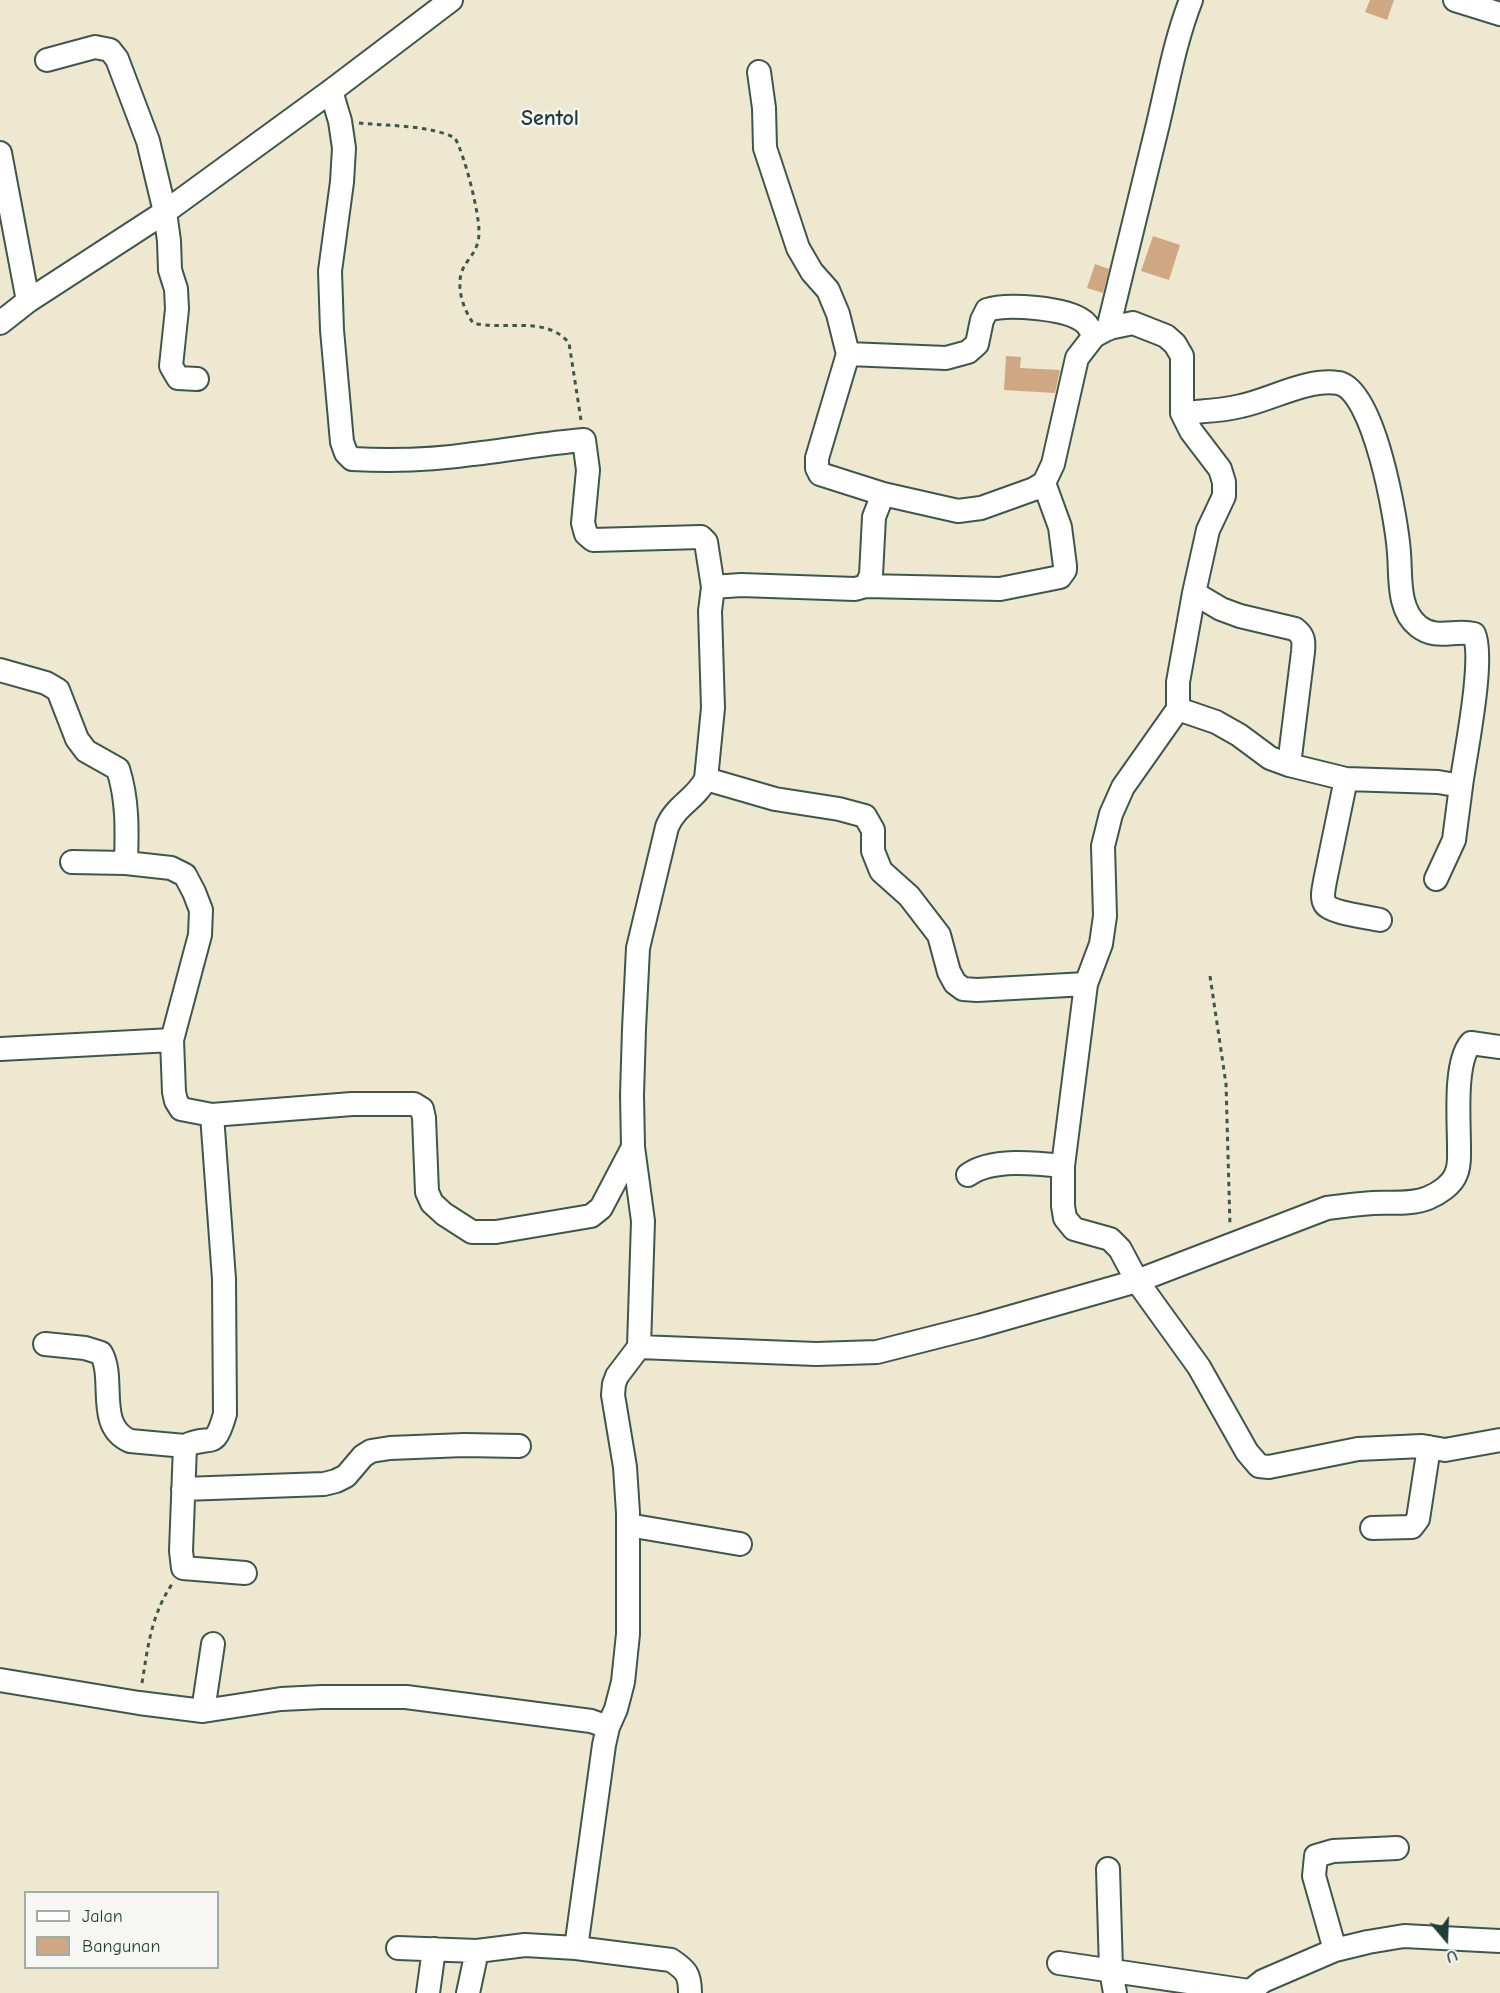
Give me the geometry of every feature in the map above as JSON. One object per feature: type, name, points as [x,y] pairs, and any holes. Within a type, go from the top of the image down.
[{"type":"street","points":[[0,323],[28,301],[165,212],[451,0]]},
{"type":"street","points":[[759,72],[764,108],[765,148],[798,248],[812,272],[828,290],[838,314],[848,354],[816,468],[820,474],[883,494],[958,511],[981,508],[1034,489],[1044,483],[1053,464],[1077,358],[1101,332],[1158,123],[1180,27],[1191,0]]},
{"type":"street","points":[[1455,0],[1500,14]]},
{"type":"street","points":[[46,60],[95,47],[110,50],[117,59],[148,141],[165,212],[170,270],[176,289],[177,309],[171,366],[178,378],[197,379]]},
{"type":"street","points":[[331,90],[340,121],[344,148],[342,182],[330,271],[337,401],[342,442],[346,453],[352,459],[417,458],[470,455],[584,440],[588,470],[583,523],[586,534],[593,540],[701,537],[706,542],[713,587],[710,611],[713,708],[706,779],[701,789],[678,808],[671,817],[638,948],[632,1095],[633,1147],[643,1221],[639,1347],[617,1376],[613,1395],[625,1467],[628,1525],[627,1643],[623,1682],[616,1709],[608,1727],[576,1948]]},
{"type":"street","points":[[0,153],[28,301]]},
{"type":"street","points":[[848,354],[946,358],[968,352],[976,344],[987,310],[1018,305],[1071,314],[1101,332]]},
{"type":"street","points":[[1101,332],[1133,322],[1166,336],[1175,344],[1182,356],[1182,414],[1191,431],[1220,469],[1224,482],[1224,496],[1208,530],[1194,593],[1178,682],[1178,710],[1123,787],[1111,814],[1103,846],[1105,916],[1101,944],[1086,984],[1063,1166],[1065,1218],[1074,1229],[1110,1239],[1120,1249],[1137,1281],[1199,1367],[1247,1452],[1259,1466],[1269,1467],[1358,1449],[1429,1447],[1445,1450],[1500,1440]]},
{"type":"street","points":[[1182,414],[1239,407],[1324,382],[1341,383],[1358,398],[1374,432],[1388,485],[1399,552],[1400,577],[1408,616],[1418,626],[1434,634],[1467,632],[1474,634],[1477,641],[1476,683],[1454,840],[1436,879]]},
{"type":"street","points":[[713,587],[741,585],[855,589],[866,586],[1000,589],[1053,580],[1060,577],[1065,566],[1060,527],[1044,483]]},
{"type":"street","points":[[866,586],[872,575],[874,517],[883,494]]},
{"type":"street","points":[[1194,593],[1221,609],[1240,616],[1295,629],[1301,634],[1304,640],[1289,765]]},
{"type":"street","points":[[0,670],[45,683],[58,690],[77,739],[86,751],[118,770],[124,790],[127,827],[126,863]]},
{"type":"street","points":[[1178,710],[1216,722],[1239,735],[1270,758],[1289,765],[1346,780],[1438,782],[1461,786]]},
{"type":"street","points":[[706,779],[776,799],[839,809],[865,816],[873,830],[873,851],[881,871],[926,915],[939,935],[949,972],[955,983],[963,989],[1086,984]]},
{"type":"street","points":[[1346,780],[1325,881],[1324,902],[1328,908],[1380,920]]},
{"type":"street","points":[[72,862],[126,863],[171,868],[185,875],[201,910],[200,934],[172,1040],[176,1101],[181,1109],[212,1115],[352,1104],[414,1104],[422,1109],[424,1118],[427,1192],[432,1203],[444,1214],[472,1232],[496,1232],[591,1216],[601,1208],[633,1147]]},
{"type":"street","points":[[0,1049],[172,1040]]},
{"type":"street","points":[[639,1347],[816,1354],[878,1352],[1137,1281],[1327,1208],[1349,1204],[1413,1202],[1428,1198],[1447,1186],[1456,1174],[1459,1160],[1461,1061],[1465,1049],[1471,1043],[1500,1047]]},
{"type":"street","points":[[45,1344],[86,1348],[101,1353],[106,1362],[109,1412],[114,1428],[122,1437],[130,1441],[185,1446],[192,1442],[211,1441],[220,1433],[225,1414],[224,1278],[212,1115]]},
{"type":"street","points":[[968,1175],[977,1168],[995,1165],[1038,1163],[1063,1166]]},
{"type":"street","points":[[183,1489],[324,1484],[346,1476],[363,1456],[371,1451],[390,1448],[464,1445],[519,1446]]},
{"type":"street","points":[[185,1446],[181,1551],[183,1568],[245,1574]]},
{"type":"street","points":[[1372,1528],[1413,1527],[1418,1519],[1429,1447]]},
{"type":"street","points":[[628,1525],[740,1544]]},
{"type":"street","points":[[203,1711],[213,1644]]},
{"type":"street","points":[[0,1680],[203,1711],[281,1699],[322,1696],[406,1697],[591,1721],[608,1727]]},
{"type":"street","points":[[1335,1950],[1314,1876],[1316,1856],[1333,1851],[1397,1848]]},
{"type":"street","points":[[1108,1869],[1111,1970],[1115,1993]]},
{"type":"street","points":[[1059,1963],[1249,1992],[1263,1981],[1335,1950],[1404,1936],[1500,1941]]},
{"type":"street","points":[[398,1948],[477,1951],[525,1945],[576,1948],[671,1960],[682,1967],[690,1979],[690,1993]]},
{"type":"street","points":[[428,1993],[434,1949]]},
{"type":"street","points":[[468,1993],[477,1951]]},
{"type":"path","points":[[340,121],[423,130],[447,134],[454,138],[477,208],[479,234],[475,253],[461,274],[461,293],[465,311],[472,323],[486,326],[546,327],[562,334],[569,343],[584,440]]},
{"type":"path","points":[[1210,976],[1226,1084],[1229,1132],[1230,1246]]},
{"type":"path","points":[[139,1703],[151,1628],[166,1593],[183,1568]]},
{"type":"building","points":[[1370,0],[1394,0],[1387,20],[1365,12]]},
{"type":"building","points":[[1153,236],[1180,245],[1169,280],[1141,271]]},
{"type":"building","points":[[1095,264],[1109,269],[1103,293],[1087,288]]},
{"type":"building","points":[[1006,356],[1021,357],[1020,368],[1060,370],[1055,393],[1004,390]]},
{"type":"district","name":"Sentol","points":[[550,119]]}]
